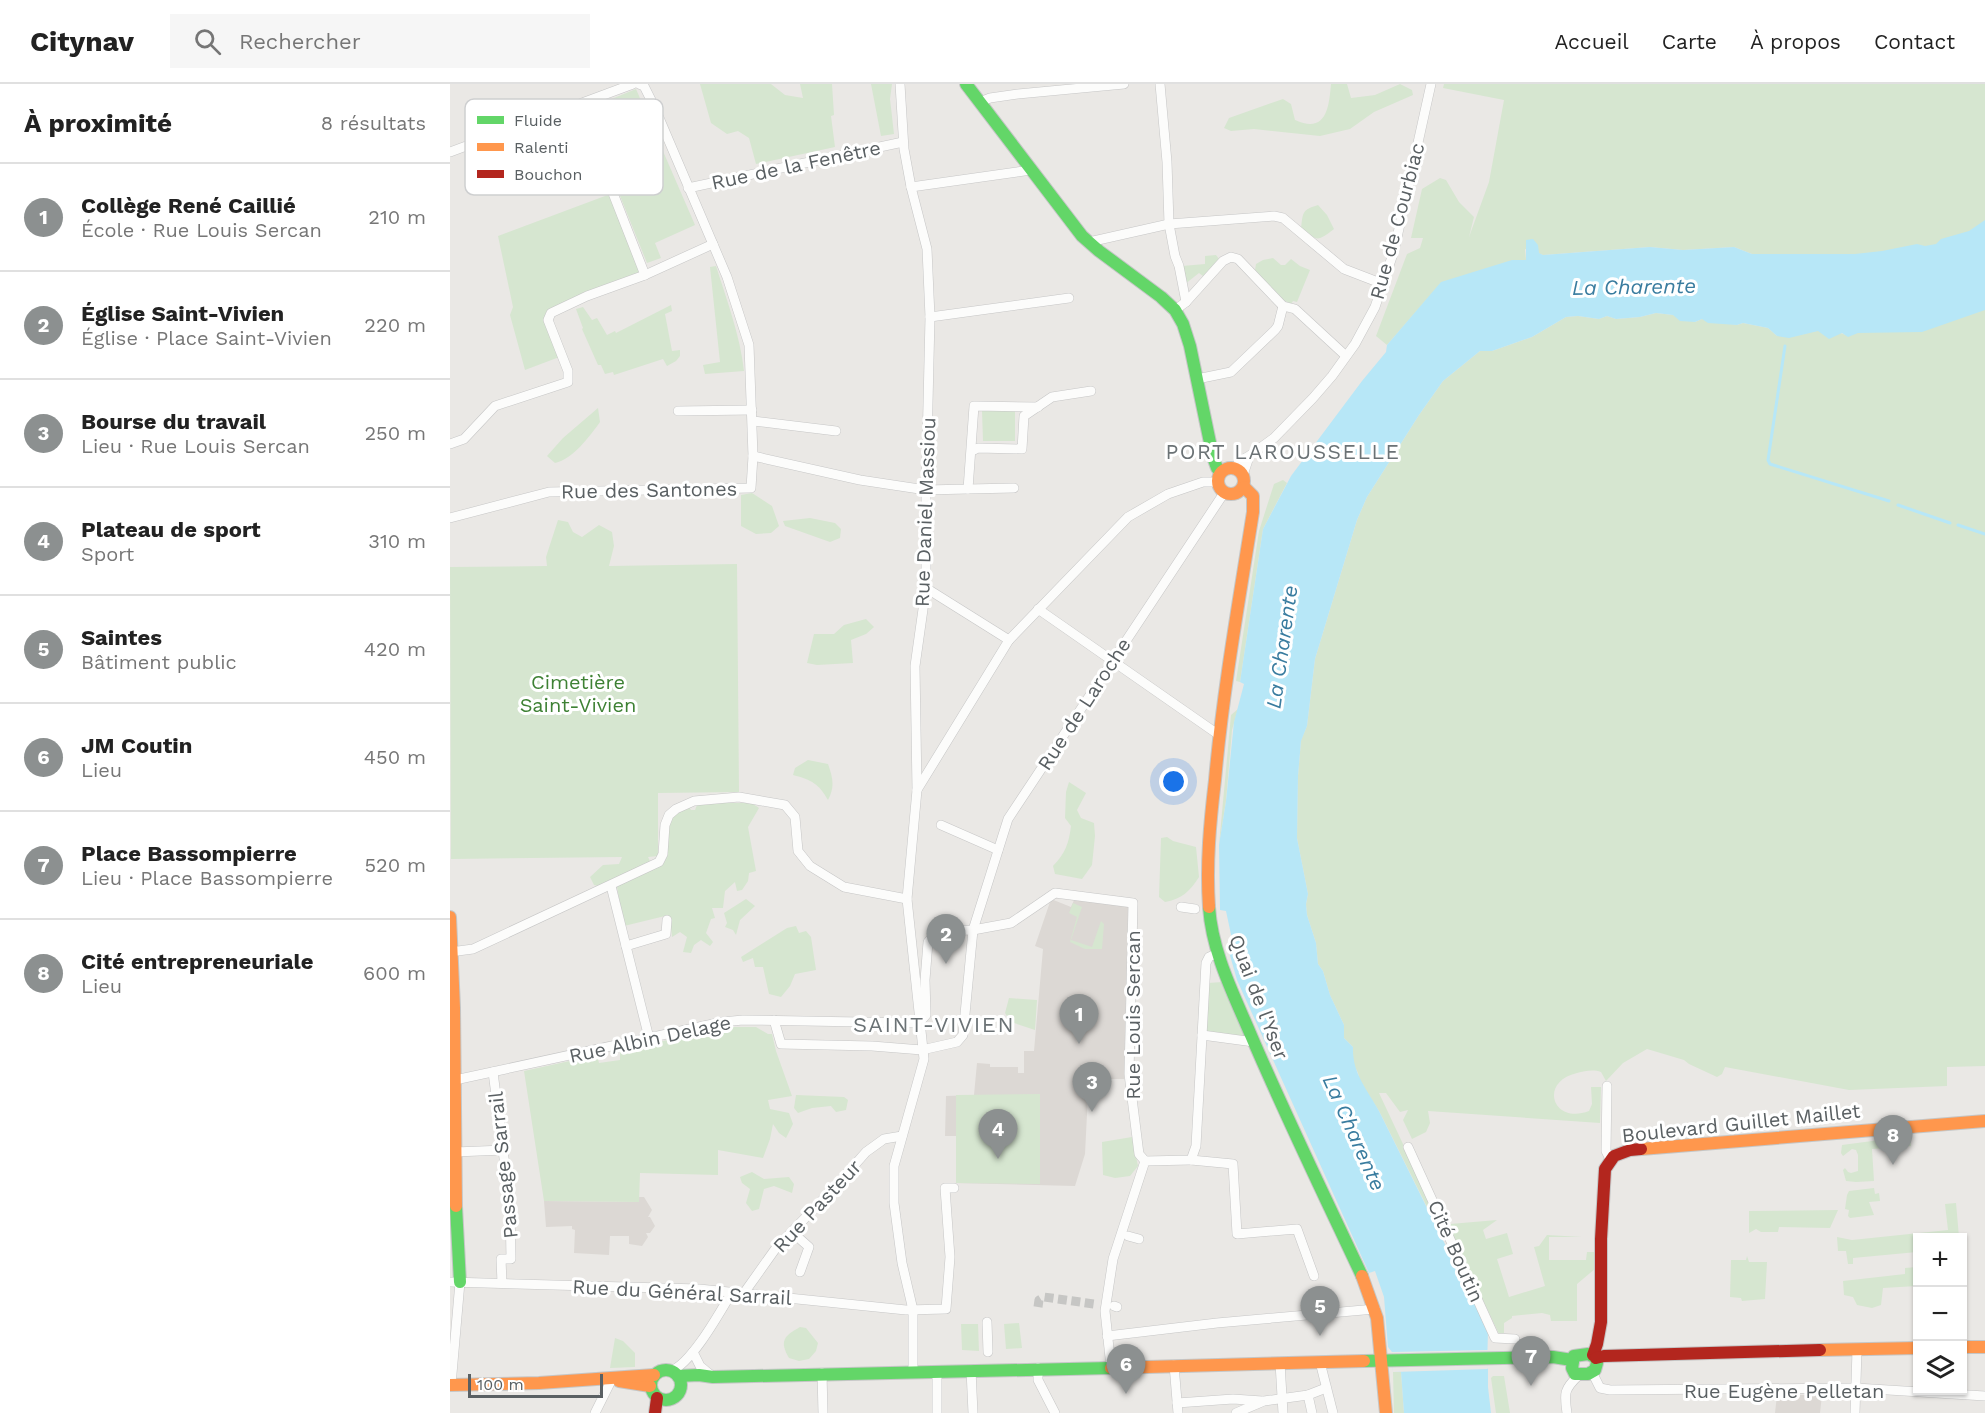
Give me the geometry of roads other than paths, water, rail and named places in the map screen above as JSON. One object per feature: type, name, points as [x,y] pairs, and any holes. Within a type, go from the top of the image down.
[{"type":"street","points":[[593,99],[633,84]]},
{"type":"street","name":"Rue Daniel Massiou","points":[[900,84],[903,142],[911,188],[927,249],[930,317],[926,588],[915,666],[917,790],[907,899],[924,1059],[894,1166],[894,1203],[902,1263],[913,1310],[912,1371]]},
{"type":"street","points":[[966,84],[1065,215],[1089,242],[1175,310],[1186,332],[1221,482],[1233,494],[1237,493],[1240,476],[1227,468],[1221,482]]},
{"type":"street","points":[[980,102],[990,98],[1018,94],[1124,84]]},
{"type":"street","points":[[1160,84],[1167,162],[1169,224],[1186,302]]},
{"type":"street","name":"Rue de Courbiac","points":[[1240,476],[1249,456],[1290,422],[1325,383],[1361,333],[1375,306],[1394,251],[1431,84]]},
{"type":"street","points":[[642,85],[648,99]]},
{"type":"street","points":[[663,132],[735,297],[749,345],[753,456]]},
{"type":"street","name":"Rue de la Fenêtre","points":[[688,188],[903,142]]},
{"type":"street","points":[[450,152],[465,146]]},
{"type":"street","points":[[911,188],[1031,170]]},
{"type":"street","points":[[614,195],[645,275]]},
{"type":"street","points":[[1089,242],[1169,224],[1274,216],[1283,218],[1344,269],[1383,284]]},
{"type":"street","points":[[450,444],[464,439],[495,406],[568,382],[568,371],[549,325],[548,316],[551,313],[587,296],[645,275],[713,244]]},
{"type":"street","points":[[1175,310],[1186,302],[1223,261],[1231,257],[1238,259],[1282,306],[1296,309],[1346,356]]},
{"type":"street","points":[[930,317],[1070,298]]},
{"type":"street","points":[[1197,379],[1231,372],[1275,330],[1282,306]]},
{"type":"street","points":[[972,450],[978,448],[1022,449],[1024,416],[1052,397],[1092,391]]},
{"type":"street","points":[[969,489],[969,456],[972,450],[974,406],[1038,407]]},
{"type":"street","points":[[678,411],[752,410]]},
{"type":"street","points":[[753,421],[836,431]]},
{"type":"street","name":"Rue des Santones","points":[[450,518],[549,492],[751,488],[753,456],[860,480],[926,490],[1014,488]]},
{"type":"street","name":"Quai de l'Yser","points":[[1240,476],[1253,496],[1253,512],[1219,735],[1201,910],[1254,1042],[1360,1269],[1374,1309],[1386,1413]]},
{"type":"street","points":[[917,790],[1009,640],[1128,517],[1168,494],[1203,482],[1221,482]]},
{"type":"street","name":"Rue de Laroche","points":[[774,1020],[781,1044],[872,1046],[922,1050],[957,1042],[963,1035],[973,930],[1008,819],[1113,661],[1221,482]]},
{"type":"street","points":[[926,588],[1009,640]]},
{"type":"street","points":[[1038,609],[1219,735]]},
{"type":"street","points":[[451,952],[473,949],[611,886],[661,860],[665,825],[669,815],[676,809],[694,801],[739,797],[785,805],[795,817],[798,851],[810,866],[844,887],[907,899]]},
{"type":"street","points":[[940,825],[998,850]]},
{"type":"street","points":[[611,886],[649,1038]]},
{"type":"street","name":"Rue Louis Sercan","points":[[973,930],[1011,922],[1055,893],[1132,903],[1129,1074],[1138,1154],[1145,1161]]},
{"type":"street","points":[[1181,908],[1201,910]]},
{"type":"street","points":[[450,917],[455,1080],[452,1106],[456,1229],[450,1392]]},
{"type":"street","points":[[626,946],[666,934],[667,920]]},
{"type":"street","points":[[920,1023],[926,1015],[922,946],[938,932],[973,930]]},
{"type":"street","points":[[1191,1160],[1196,1146],[1206,963],[1209,957],[1218,953]]},
{"type":"street","name":"Rue Albin Delage","points":[[455,1080],[722,1022],[774,1020],[920,1023]]},
{"type":"street","points":[[1202,1035],[1254,1042]]},
{"type":"street","name":"Passage Sarrail","points":[[493,1072],[510,1205],[511,1259],[501,1259],[502,1283]]},
{"type":"street","points":[[1567,1413],[1565,1397],[1567,1387],[1580,1376],[1593,1374],[1598,1367],[1594,1357],[1600,1325],[1605,1169],[1610,1159],[1606,1151],[1607,1086]]},
{"type":"street","name":"Boulevard Guillet Maillet","points":[[1610,1159],[1626,1151],[1985,1121]]},
{"type":"street","name":"Rue Pasteur","points":[[744,1293],[776,1248],[866,1152],[884,1139],[902,1136]]},
{"type":"street","name":"Cité Boutin","points":[[1408,1147],[1495,1338],[1515,1339]]},
{"type":"street","points":[[455,1152],[504,1150]]},
{"type":"street","points":[[1110,1366],[1107,1336],[1113,1259],[1124,1235],[1145,1161],[1191,1160],[1233,1164],[1237,1234],[1297,1229],[1314,1276]]},
{"type":"street","name":"Rue du Général Sarrail","points":[[455,1282],[699,1289],[913,1310],[946,1309],[950,1257],[945,1188],[954,1188]]},
{"type":"street","points":[[792,1232],[809,1247],[800,1272]]},
{"type":"street","points":[[1124,1235],[1139,1239]]},
{"type":"street","points":[[667,1413],[672,1400],[677,1395],[676,1369],[693,1352],[732,1292]]},
{"type":"street","points":[[1107,1336],[1217,1323],[1374,1309]]},
{"type":"street","points":[[987,1322],[989,1361]]},
{"type":"street","points":[[1967,1347],[1985,1347]]},
{"type":"street","points":[[672,1400],[657,1398],[651,1391],[652,1381],[662,1371],[676,1378],[971,1370],[989,1361],[1038,1368],[1553,1357],[1572,1360],[1578,1355],[1594,1357],[1913,1348]]},
{"type":"street","points":[[1855,1413],[1857,1350]]},
{"type":"street","points":[[693,1352],[700,1366],[713,1377]]},
{"type":"street","points":[[1572,1360],[1572,1371],[1580,1376]]},
{"type":"street","points":[[1320,1362],[1333,1413]]},
{"type":"street","points":[[1280,1363],[1283,1413]]},
{"type":"street","points":[[1174,1365],[1178,1408],[1233,1399],[1264,1401],[1282,1399],[1308,1395],[1326,1388]]},
{"type":"street","points":[[1038,1368],[1038,1380],[1055,1413]]},
{"type":"street","points":[[971,1370],[973,1413]]},
{"type":"street","points":[[937,1371],[937,1413]]},
{"type":"street","points":[[822,1373],[823,1413]]},
{"type":"street","name":"Rue Eugène Pelletan","points":[[1593,1374],[1600,1388],[1605,1389],[1856,1389],[1985,1396]]},
{"type":"street","points":[[450,1385],[612,1379],[627,1376],[652,1381]]},
{"type":"street","points":[[595,1413],[612,1379]]},
{"type":"street","points":[[1308,1395],[1311,1413]]},
{"type":"street","points":[[654,1413],[657,1398]]},
{"type":"street","points":[[1236,1413],[1264,1401]]},
{"type":"water","name":"La Charente","points":[[1985,220],[1985,310],[1922,332],[1858,333],[1848,337],[1842,333],[1829,339],[1818,331],[1789,338],[1777,336],[1768,328],[1743,323],[1737,325],[1708,323],[1702,319],[1695,322],[1680,321],[1673,315],[1656,313],[1616,319],[1607,316],[1599,319],[1578,316],[1566,317],[1532,337],[1492,351],[1480,351],[1443,381],[1367,497],[1357,520],[1315,659],[1307,726],[1301,741],[1297,838],[1308,894],[1307,915],[1316,943],[1318,964],[1323,971],[1330,995],[1344,1025],[1344,1038],[1353,1047],[1358,1073],[1488,1331],[1487,1368],[1491,1413],[1404,1413],[1401,1372],[1393,1372],[1392,1352],[1388,1347],[1384,1297],[1375,1271],[1369,1273],[1237,980],[1227,945],[1233,944],[1226,911],[1220,910],[1219,845],[1234,722],[1244,684],[1240,682],[1263,529],[1291,476],[1386,352],[1387,345],[1441,282],[1512,260],[1526,260],[1526,240],[1533,239],[1538,245],[1539,253],[1543,255],[1650,247],[1683,250],[1734,247],[1752,254],[1855,254],[1917,244],[1925,246],[1936,244],[1941,239],[1969,231]]},
{"type":"waterway","points":[[1785,346],[1768,460],[1770,464],[1889,501]]},
{"type":"waterway","points":[[1898,505],[1950,523]]},
{"type":"waterway","points":[[1958,525],[1985,534]]},
{"type":"tunnel","points":[[1038,1307],[1039,1300],[1044,1297],[1094,1304]]},
{"type":"place","name":"Église Saint-Vivien","points":[[946,964]]},
{"type":"place","name":"Collège René Caillié","points":[[1079,1044]]},
{"type":"place","name":"Bourse du travail","points":[[1092,1112]]},
{"type":"place","name":"Plateau de sport","points":[[998,1159]]},
{"type":"place","name":"Cité entrepreneuriale","points":[[1893,1165]]},
{"type":"place","name":"Saintes","points":[[1320,1336]]},
{"type":"place","name":"Place Bassompierre","points":[[1531,1386]]},
{"type":"place","name":"JM Coutin","points":[[1126,1394]]},
{"type":"district","name":"PORT LAROUSSELLE","points":[[1283,452]]},
{"type":"district","name":"SAINT-VIVIEN","points":[[934,1024]]},
{"type":"park label","name":"Cimetière Saint-Vivien","points":[[578,694]]}]
